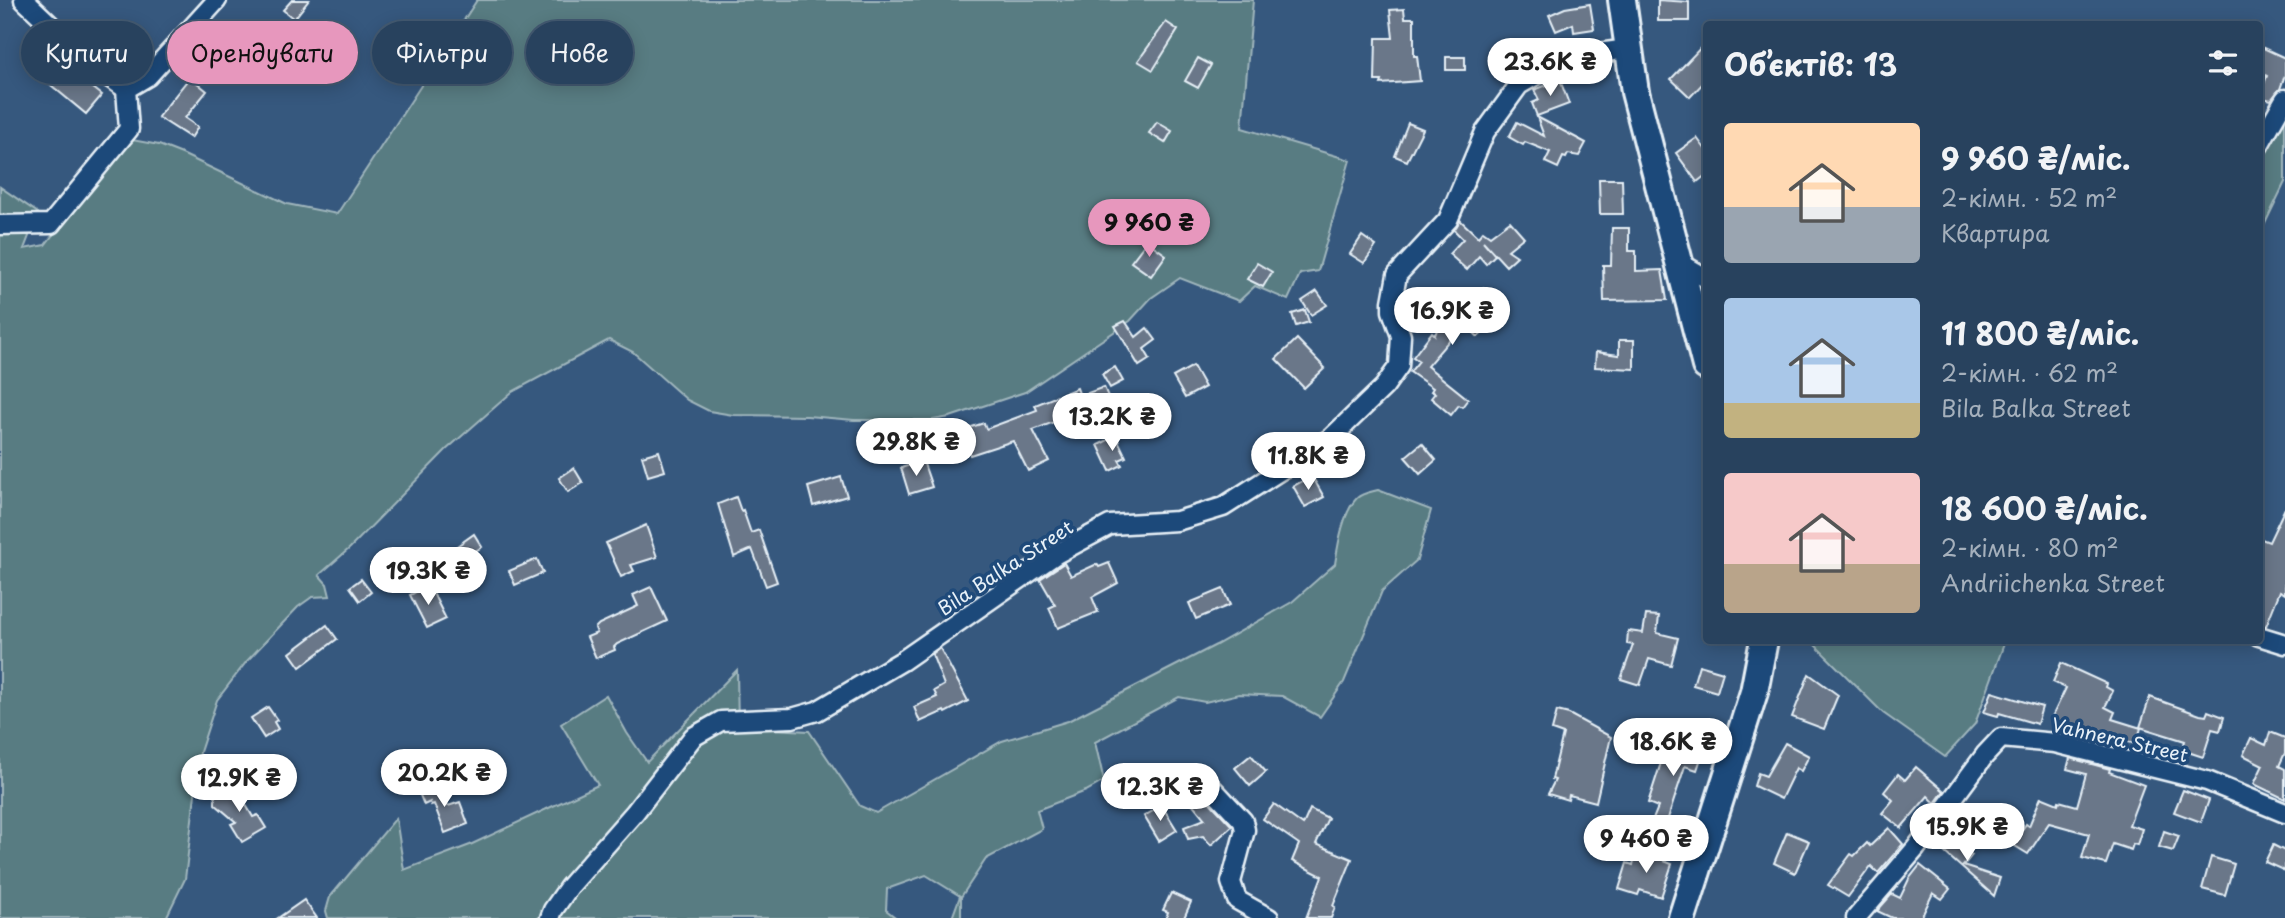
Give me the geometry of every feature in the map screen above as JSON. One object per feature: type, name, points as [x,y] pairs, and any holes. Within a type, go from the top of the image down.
[{"type":"street","points":[[24,0],[96,68],[126,89]]},
{"type":"street","points":[[126,89],[148,76],[217,0]]},
{"type":"street","points":[[1622,0],[1635,92],[1703,354]]},
{"type":"street","name":"Bila Balka Street","points":[[550,918],[569,887],[635,812],[693,737],[721,721],[792,718],[817,711],[902,661],[1067,548],[1110,525],[1177,521],[1223,507],[1331,438],[1384,387],[1399,366],[1401,336],[1392,311],[1397,275],[1448,220],[1485,132],[1519,85],[1538,74],[1591,54],[1628,49]]},
{"type":"street","points":[[0,226],[51,224],[129,129],[126,89]]},
{"type":"street","points":[[2263,138],[2285,99]]},
{"type":"street","points":[[1680,263],[1703,276]]},
{"type":"street","points":[[2263,637],[2285,644]]},
{"type":"street","points":[[1682,918],[1754,692],[1763,644]]},
{"type":"street","name":"Vahnera Street","points":[[1856,918],[1916,848],[1985,755],[2001,738],[2055,743],[2207,781],[2285,813]]},
{"type":"street","points":[[1211,787],[1243,821],[1245,830],[1231,882],[1237,900],[1269,918]]},
{"type":"green space","points":[[477,0],[1253,0],[1242,128],[1350,160],[1318,271],[1300,274],[1288,300],[1255,286],[1239,301],[1180,278],[1151,298],[1130,321],[1025,392],[950,417],[933,420],[854,420],[733,415],[709,411],[687,400],[633,352],[609,340],[512,392],[446,450],[350,548],[319,575],[327,584],[330,596],[312,597],[298,607],[247,661],[217,700],[200,752],[185,879],[166,918],[0,918],[0,187],[38,213],[24,249],[45,245],[127,139],[159,145],[182,154],[287,204],[337,214],[422,84],[512,84],[512,21],[463,21]]},
{"type":"green space","points":[[2285,108],[2285,182],[2263,228],[2263,146]]},
{"type":"green space","points":[[1378,490],[1431,510],[1417,560],[1382,591],[1344,682],[1320,717],[1282,696],[1239,694],[1205,702],[1179,697],[1095,742],[1104,781],[1037,810],[1042,829],[986,859],[961,897],[961,918],[952,918],[960,896],[926,875],[887,889],[886,910],[895,917],[889,918],[328,918],[326,911],[330,897],[396,818],[404,870],[470,845],[598,785],[561,724],[606,695],[647,762],[737,670],[738,727],[809,731],[860,806],[876,813],[1002,741],[1068,721],[1216,645],[1292,602],[1335,564],[1342,529],[1352,504],[1361,495]]},
{"type":"green space","points":[[1814,644],[2004,644],[1975,724],[1945,757],[1883,713]]},
{"type":"building","points":[[292,0],[309,0],[294,19],[283,10]]},
{"type":"building","points":[[1658,0],[1689,2],[1689,21],[1658,21]]},
{"type":"building","points":[[1590,4],[1594,29],[1574,32],[1573,24],[1556,31],[1549,15],[1565,8]]},
{"type":"building","points":[[1404,9],[1405,18],[1414,18],[1414,56],[1417,56],[1420,81],[1381,84],[1382,81],[1375,81],[1376,38],[1393,38],[1390,10]]},
{"type":"building","points":[[1166,22],[1178,30],[1153,70],[1138,61]]},
{"type":"building","points":[[1703,45],[1703,83],[1690,97],[1671,79]]},
{"type":"building","points":[[2263,48],[2285,58],[2285,75],[2280,89],[2271,100],[2263,98],[2267,76],[2263,74]]},
{"type":"building","points":[[1446,57],[1465,57],[1465,70],[1446,70]]},
{"type":"building","points":[[1198,58],[1211,65],[1198,88],[1185,81]]},
{"type":"building","points":[[1560,80],[1569,104],[1537,116],[1532,103],[1539,100],[1534,90]]},
{"type":"building","points":[[50,84],[88,84],[102,95],[86,114]]},
{"type":"building","points":[[184,84],[198,84],[207,91],[185,118],[198,127],[191,138],[158,117]]},
{"type":"building","points":[[1537,117],[1586,143],[1579,156],[1568,154],[1566,158],[1563,157],[1558,168],[1545,162],[1550,152],[1525,142],[1523,145],[1509,137],[1517,122],[1544,136]]},
{"type":"building","points":[[1157,122],[1172,131],[1165,143],[1149,133]]},
{"type":"building","points":[[1408,123],[1423,129],[1407,161],[1395,156]]},
{"type":"building","points":[[1697,138],[1703,146],[1703,177],[1697,182],[1676,153]]},
{"type":"building","points":[[1599,179],[1622,179],[1623,214],[1600,214]]},
{"type":"building","points":[[1460,220],[1478,237],[1483,231],[1490,236],[1510,221],[1524,237],[1508,250],[1517,256],[1506,266],[1483,241],[1495,255],[1486,264],[1479,256],[1467,270],[1449,254],[1463,239],[1454,230]]},
{"type":"building","points":[[1612,228],[1629,228],[1629,251],[1636,251],[1636,271],[1662,270],[1667,300],[1604,301],[1603,265],[1611,265]]},
{"type":"building","points":[[1362,236],[1376,246],[1364,263],[1350,254]]},
{"type":"building","points":[[1147,241],[1166,255],[1151,276],[1131,262]]},
{"type":"building","points":[[1257,263],[1272,272],[1263,287],[1247,279]]},
{"type":"building","points":[[1483,288],[1489,294],[1484,300],[1500,318],[1478,337],[1464,323],[1427,366],[1468,399],[1451,415],[1431,398],[1435,393],[1431,391],[1433,388],[1410,372],[1419,361],[1413,357],[1432,332],[1435,335],[1445,309],[1455,312]]},
{"type":"building","points":[[1317,291],[1327,305],[1311,315],[1302,301]]},
{"type":"building","points":[[1305,310],[1309,322],[1296,326],[1292,314]]},
{"type":"building","points":[[1125,321],[1136,337],[1147,328],[1156,340],[1144,349],[1150,359],[1139,366],[1115,326]]},
{"type":"building","points":[[1297,339],[1325,368],[1304,388],[1276,359]]},
{"type":"building","points":[[1619,340],[1634,340],[1634,369],[1595,367],[1596,352],[1619,355]]},
{"type":"building","points":[[1193,366],[1205,387],[1185,398],[1173,377]]},
{"type":"building","points":[[1115,367],[1123,381],[1110,388],[1102,374]]},
{"type":"building","points":[[1104,387],[1110,402],[1076,417],[1075,414],[1033,430],[1049,461],[1028,471],[1013,441],[970,455],[963,432],[965,429],[984,423],[986,429],[1037,410],[1035,405],[1077,388],[1080,396]]},
{"type":"building","points":[[1116,436],[1126,457],[1119,460],[1122,465],[1110,471],[1098,445]]},
{"type":"building","points":[[1422,443],[1436,460],[1420,474],[1405,457]]},
{"type":"building","points":[[659,451],[665,471],[648,476],[642,456]]},
{"type":"building","points":[[923,461],[932,487],[909,494],[901,468]]},
{"type":"building","points":[[574,468],[583,483],[568,492],[559,478]]},
{"type":"building","points":[[1312,476],[1324,497],[1305,507],[1293,486]]},
{"type":"building","points":[[841,477],[847,496],[813,506],[808,487]]},
{"type":"building","points":[[736,497],[751,533],[759,530],[777,582],[766,586],[752,549],[734,557],[718,504]]},
{"type":"building","points":[[2285,508],[2285,594],[2280,591],[2266,626],[2263,626],[2263,540],[2269,542]]},
{"type":"building","points":[[646,525],[657,557],[631,565],[634,571],[621,577],[606,543]]},
{"type":"building","points":[[474,534],[482,547],[464,558],[457,546]]},
{"type":"building","points":[[537,559],[543,573],[515,585],[509,571]]},
{"type":"building","points":[[1064,563],[1071,576],[1097,564],[1099,567],[1109,563],[1118,583],[1092,597],[1098,612],[1058,628],[1049,608],[1055,605],[1040,579]]},
{"type":"building","points":[[361,579],[371,592],[360,601],[350,587]]},
{"type":"building","points":[[429,585],[446,619],[427,628],[410,595]]},
{"type":"building","points":[[651,587],[667,621],[617,644],[615,650],[596,658],[587,637],[597,633],[595,628],[599,624],[638,606],[633,595]]},
{"type":"building","points":[[1223,589],[1230,605],[1196,619],[1189,603]]},
{"type":"building","points":[[1646,615],[1659,616],[1657,633],[1678,638],[1671,665],[1649,659],[1640,685],[1621,679],[1633,645],[1627,644],[1628,631],[1643,633]]},
{"type":"building","points":[[327,625],[337,639],[300,667],[290,653]]},
{"type":"building","points":[[940,648],[968,701],[920,722],[914,707],[937,697],[934,691],[944,685],[932,654]]},
{"type":"building","points":[[2061,663],[2107,684],[2106,687],[2113,691],[2105,707],[2115,712],[2112,719],[2141,728],[2136,744],[2104,735],[2099,742],[2051,719],[2066,688],[2053,682]]},
{"type":"building","points":[[1699,665],[1723,672],[1717,692],[1693,685]]},
{"type":"building","points":[[1809,674],[1838,695],[1824,729],[1792,717]]},
{"type":"building","points":[[1992,692],[2042,707],[2037,724],[1999,713],[1998,716],[1984,712]]},
{"type":"building","points":[[2150,697],[2200,715],[2206,716],[2208,711],[2224,717],[2220,731],[2212,729],[2203,757],[2182,750],[2185,741],[2140,727]]},
{"type":"building","points":[[268,707],[277,720],[274,722],[278,729],[264,738],[251,718]]},
{"type":"building","points":[[1557,711],[1569,714],[1611,737],[1596,802],[1569,795],[1568,800],[1548,794],[1555,780],[1552,779],[1563,734],[1552,730]]},
{"type":"building","points":[[2270,732],[2285,738],[2285,753],[2279,766],[2285,769],[2285,799],[2254,784],[2263,765],[2243,755],[2251,738],[2266,745]]},
{"type":"building","points":[[1687,734],[1707,741],[1697,770],[1685,766],[1662,837],[1648,832],[1658,807],[1648,803],[1668,741],[1683,747]]},
{"type":"building","points":[[1785,743],[1809,756],[1801,771],[1796,768],[1781,799],[1754,786],[1758,773],[1766,776]]},
{"type":"building","points":[[1251,755],[1266,772],[1250,786],[1235,768]]},
{"type":"building","points":[[2070,758],[2110,769],[2109,772],[2144,785],[2129,825],[2142,829],[2137,845],[2133,844],[2131,850],[2113,844],[2106,864],[2082,858],[2089,834],[2049,823],[2028,854],[2015,846],[2015,840],[2026,824],[2029,826],[2041,797],[2058,804],[2059,801],[2077,806],[2086,774],[2067,769]]},
{"type":"building","points":[[1916,767],[1944,791],[1935,803],[1928,796],[1901,828],[1882,813],[1893,800],[1884,792],[1898,774],[1905,780]]},
{"type":"building","points":[[438,782],[448,806],[460,802],[468,824],[445,833],[434,804],[431,805],[430,802],[424,805],[419,793]]},
{"type":"building","points":[[215,786],[223,793],[228,787],[243,800],[253,817],[258,815],[266,828],[242,842],[231,824],[236,822],[215,804]]},
{"type":"building","points":[[1200,786],[1203,795],[1232,826],[1211,845],[1203,836],[1188,839],[1184,827],[1205,819],[1186,796]]},
{"type":"building","points":[[2183,790],[2209,800],[2201,822],[2174,812]]},
{"type":"building","points":[[1274,804],[1303,825],[1310,809],[1328,818],[1316,844],[1352,859],[1333,906],[1335,907],[1331,918],[1306,918],[1322,876],[1292,861],[1299,844],[1263,819]]},
{"type":"building","points":[[1162,806],[1177,830],[1159,841],[1144,816]]},
{"type":"building","points":[[1889,828],[1903,844],[1878,873],[1871,866],[1848,897],[1828,885],[1851,854],[1854,856],[1867,843],[1870,846]]},
{"type":"building","points":[[2164,831],[2179,836],[2173,851],[2159,847]]},
{"type":"building","points":[[1787,832],[1809,841],[1795,873],[1774,863]]},
{"type":"building","points":[[1945,835],[1950,835],[1972,855],[1963,866],[2000,878],[1994,896],[1936,845]]},
{"type":"building","points":[[2273,845],[2285,851],[2285,871],[2265,862]]},
{"type":"building","points":[[1650,851],[1665,856],[1664,861],[1672,864],[1661,897],[1640,890],[1638,895],[1619,889],[1627,863],[1633,865],[1635,857],[1646,861]]},
{"type":"building","points":[[2211,857],[2234,864],[2225,895],[2202,889]]},
{"type":"building","points":[[1920,865],[1950,889],[1942,899],[1933,893],[1921,918],[1892,918],[1877,911],[1892,894],[1900,898],[1909,879]]},
{"type":"building","points":[[1171,893],[1191,902],[1184,918],[1166,918],[1168,912],[1163,910]]},
{"type":"building","points":[[304,900],[317,918],[278,918]]}]
